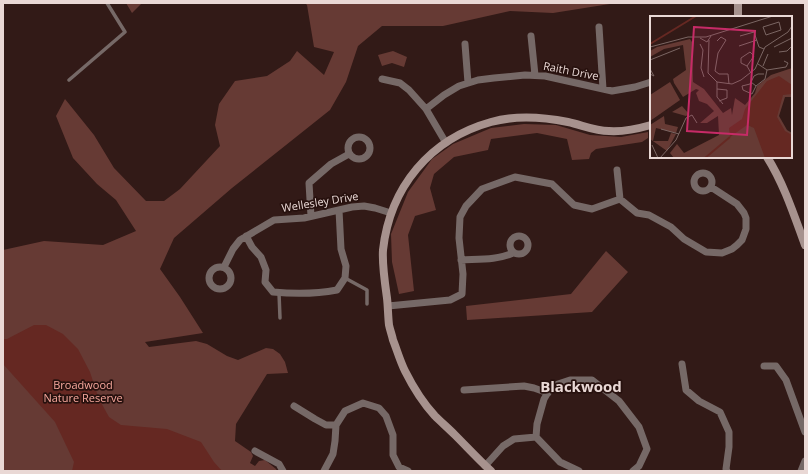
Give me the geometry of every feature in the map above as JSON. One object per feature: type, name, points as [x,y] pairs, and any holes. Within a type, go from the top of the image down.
[{"type":"street","points":[[738,3],[738,16]]},
{"type":"street","name":"Raith Drive","points":[[598,27],[603,89]]},
{"type":"street","name":"Raith Drive","points":[[531,36],[535,76]]},
{"type":"street","points":[[465,44],[468,83]]},
{"type":"street","name":"Raith Drive","points":[[426,109],[459,86],[478,80],[494,78],[524,75],[544,76],[612,90],[635,87],[650,82]]},
{"type":"street","points":[[382,79],[400,83],[409,90],[426,109],[446,143]]},
{"type":"street","points":[[536,437],[514,439],[503,446],[488,468],[434,415],[420,397],[404,371],[389,326],[383,251],[391,213],[397,198],[413,173],[426,158],[461,133],[476,127],[506,119],[535,117],[610,132],[626,131],[650,125]]},
{"type":"street","points":[[312,216],[309,183],[331,164],[349,154]]},
{"type":"street","points":[[768,158],[787,196],[805,245]]},
{"type":"street","points":[[617,170],[620,200],[637,213],[649,215],[671,227],[684,239],[706,252],[722,253],[732,249],[742,240],[746,229],[746,218],[737,204],[710,187]]},
{"type":"street","points":[[388,306],[450,300],[462,294],[463,274],[459,238],[460,217],[466,206],[482,189],[515,177],[552,184],[574,205],[592,209],[620,200]]},
{"type":"street","name":"Wellesley Drive","points":[[224,267],[233,249],[240,240],[274,220],[304,218],[352,207],[364,206],[391,213]]},
{"type":"street","points":[[246,236],[252,247],[261,256],[266,270],[265,282],[273,292],[321,293],[337,290],[345,278],[346,266],[341,249],[338,210]]},
{"type":"street","points":[[462,260],[501,257],[513,253]]},
{"type":"street","points":[[682,364],[686,390],[699,402],[720,412],[730,432],[727,471]]},
{"type":"street","points":[[764,366],[776,366],[786,380],[805,432]]},
{"type":"street","points":[[580,471],[560,462],[536,437],[537,424],[544,399],[552,386],[570,380],[592,380],[619,401],[639,427],[648,449],[640,466],[633,471]]},
{"type":"street","points":[[464,390],[524,386],[548,393]]},
{"type":"street","points":[[324,471],[333,454],[336,425],[345,411],[363,403],[379,408],[386,416],[393,435],[393,455],[399,467],[408,471]]},
{"type":"street","points":[[294,406],[326,425],[336,425]]},
{"type":"street","points":[[255,450],[279,464],[283,471]]},
{"type":"street","points":[[801,471],[805,461]]},
{"type":"lane","points":[[69,80],[125,32],[107,3]]},
{"type":"lane","points":[[345,278],[367,290],[367,304]]},
{"type":"lane","points":[[279,293],[280,318]]},
{"type":"green space","points":[[126,3],[142,3],[132,13]]},
{"type":"green space","name":"Broadwood Nature Reserve","points":[[305,3],[616,3],[553,13],[510,11],[443,26],[382,26],[358,46],[346,82],[330,110],[232,188],[174,238],[160,269],[203,333],[145,342],[149,347],[196,341],[207,344],[227,356],[238,360],[266,348],[273,349],[280,354],[285,362],[288,373],[267,374],[236,424],[235,441],[251,452],[253,456],[250,463],[255,466],[259,461],[265,460],[277,471],[3,471],[3,250],[44,241],[103,245],[136,231],[116,200],[97,184],[73,158],[56,116],[65,99],[94,135],[114,168],[146,201],[164,201],[180,189],[220,146],[215,125],[219,104],[235,81],[267,76],[290,61],[297,51],[324,75],[334,52],[314,47],[307,5]]},
{"type":"green space","points":[[393,51],[407,57],[404,67],[392,63],[382,66],[378,55]]},
{"type":"green space","points":[[524,124],[556,125],[590,135],[621,137],[648,132],[648,138],[642,142],[596,149],[591,153],[589,159],[572,160],[567,139],[537,133],[491,139],[488,150],[454,157],[434,174],[430,188],[436,210],[415,216],[408,235],[414,291],[399,294],[392,262],[391,234],[408,192],[432,159],[453,144],[491,128]]},
{"type":"green space","points":[[606,251],[628,272],[592,312],[467,320],[466,306],[571,294]]},
{"type":"shaded area","points":[[34,325],[46,325],[63,334],[78,349],[90,372],[99,399],[109,417],[121,425],[167,429],[201,442],[214,462],[222,471],[72,471],[74,462],[55,422],[3,364],[3,339],[7,339]]},
{"type":"district","name":"Blackwood","points":[[581,387]]}]
